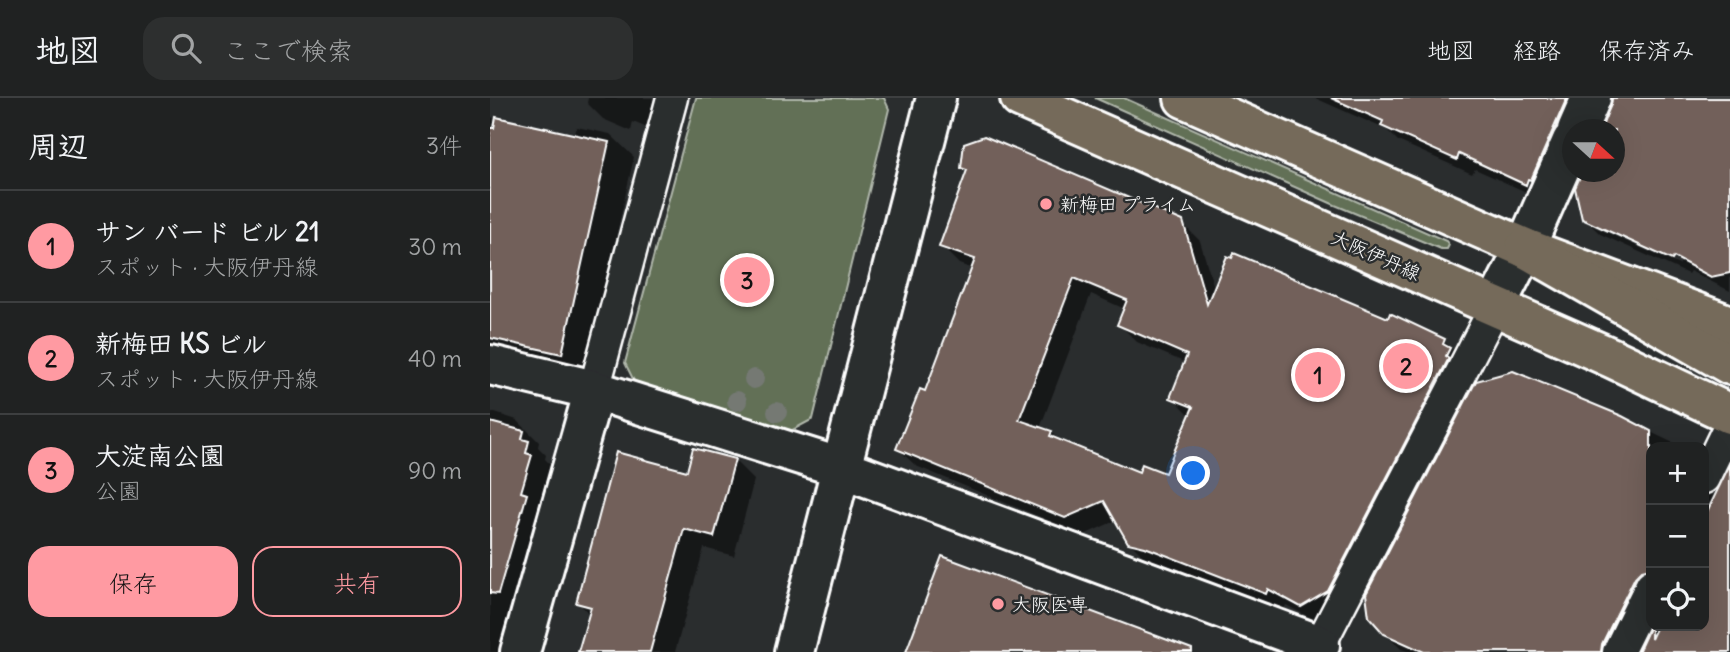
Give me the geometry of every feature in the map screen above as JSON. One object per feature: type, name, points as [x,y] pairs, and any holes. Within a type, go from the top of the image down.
[{"type":"main road","name":"大阪伊丹線","points":[[1020,98],[1612,358],[1730,414]]},
{"type":"main road","points":[[1184,98],[1525,248],[1730,325]]},
{"type":"main road","points":[[1525,248],[1730,365]]},
{"type":"street","points":[[520,652],[672,98]]},
{"type":"street","points":[[794,652],[936,98]]},
{"type":"street","points":[[1582,119],[1591,98]]},
{"type":"street","points":[[490,365],[594,390],[842,468],[1325,650],[1525,248],[1562,166]]},
{"type":"street","points":[[1709,468],[1730,424]]},
{"type":"street","points":[[1618,652],[1646,595]]},
{"type":"green space","points":[[696,98],[884,98],[889,109],[813,419],[787,433],[636,385],[625,363]]},
{"type":"green space","points":[[1095,98],[1124,98],[1446,241],[1449,245],[1447,249],[1441,249],[1335,205]]},
{"type":"building","points":[[1331,98],[1567,98],[1531,180],[1528,179],[1526,185],[1459,154],[1457,160],[1381,126],[1383,121]]},
{"type":"building","points":[[1612,98],[1730,98],[1730,273],[1711,277],[1674,257],[1672,260],[1582,219],[1575,188],[1578,182],[1625,182],[1625,119],[1605,119]]},
{"type":"building","points":[[496,117],[609,142],[562,354],[490,338],[490,128],[494,128]]},
{"type":"building","points":[[984,136],[1183,221],[1207,304],[1227,256],[1232,258],[1234,253],[1388,318],[1390,313],[1445,339],[1443,344],[1450,348],[1446,356],[1449,358],[1328,591],[1301,607],[1268,589],[1266,594],[1145,547],[1128,543],[1104,501],[1065,518],[896,449],[920,389],[925,391],[975,259],[939,247],[967,170],[961,168],[964,143]],"holes":[[[1074,278],[1127,300],[1117,325],[1187,355],[1170,398],[1193,407],[1165,473],[1142,464],[1139,472],[1050,436],[1052,431],[1019,420]]]},
{"type":"building","points":[[1513,371],[1622,416],[1651,431],[1651,442],[1646,442],[1646,569],[1635,577],[1602,644],[1601,652],[1424,652],[1384,634],[1369,617],[1366,594],[1476,381]]},
{"type":"building","points":[[490,422],[524,431],[522,439],[529,441],[526,453],[532,455],[521,492],[527,494],[498,594],[490,593]]},
{"type":"building","points":[[693,448],[735,459],[714,537],[684,529],[650,652],[578,652],[591,607],[576,603],[616,452],[687,471]]},
{"type":"building","points":[[1730,464],[1730,652],[1638,652],[1648,631],[1651,631],[1651,639],[1655,631],[1709,631],[1709,508]]},
{"type":"building","name":"大阪医専","points":[[942,556],[1192,649],[1192,652],[906,652]]},
{"type":"place","name":"新梅田 プライム","points":[[1046,204]]},
{"type":"place","name":"大淀南公園","points":[[747,280]]},
{"type":"place","name":"新梅田 KS ビル","points":[[1406,366]]},
{"type":"place","name":"サン バード ビル 21","points":[[1318,375]]},
{"type":"place","name":"大阪医専","points":[[998,604]]}]
